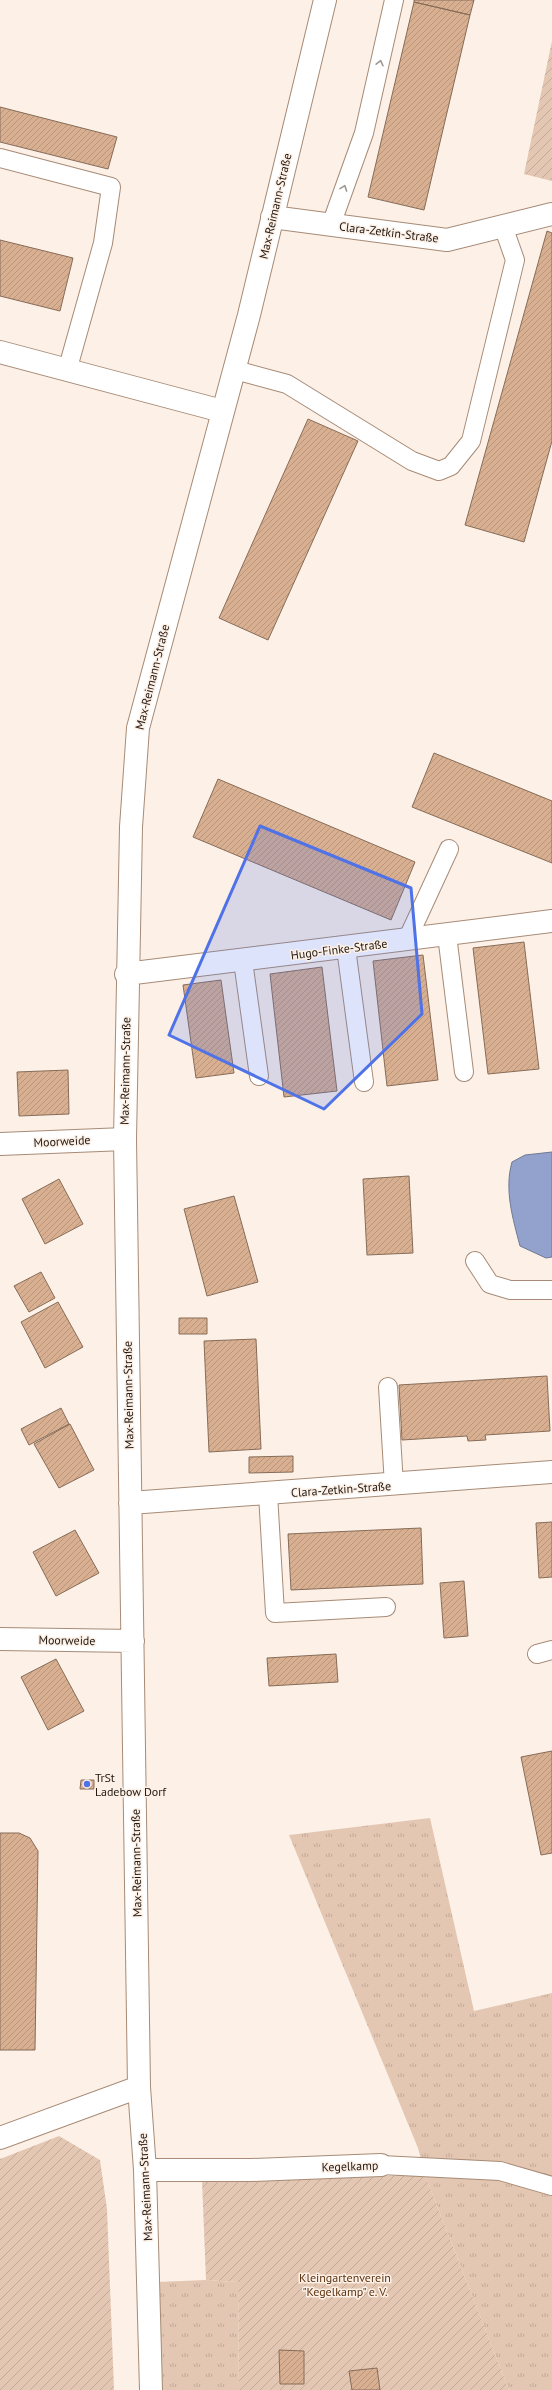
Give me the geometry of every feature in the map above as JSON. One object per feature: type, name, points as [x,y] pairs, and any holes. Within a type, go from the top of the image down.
[{"type":"street","name":"Max-Reimann-Straße","points":[[151,2390],[146,2170],[138,2087],[125,1138],[126,974],[131,827],[138,728],[234,370],[325,0]]},
{"type":"street","name":"Clara-Zetkin-Straße","points":[[272,217],[447,240],[552,214]]},
{"type":"street","points":[[0,352],[222,411]]},
{"type":"street","name":"Hugo-Finke-Straße","points":[[126,974],[243,961],[552,921]]},
{"type":"street","name":"Moorweide","points":[[0,1144],[125,1138]]},
{"type":"street","name":"Clara-Zetkin-Straße","points":[[130,1503],[394,1485],[552,1472]]},
{"type":"street","name":"Moorweide","points":[[0,1639],[133,1641]]},
{"type":"street","points":[[0,2138],[138,2087]]},
{"type":"street","name":"Kegelkamp","points":[[146,2170],[251,2170],[381,2165]]},
{"type":"lane","points":[[331,225],[364,133],[394,0]]},
{"type":"lane","points":[[0,158],[112,187],[103,243],[67,371]]},
{"type":"lane","points":[[234,370],[286,384],[412,460],[439,471],[451,466],[471,441],[515,260],[503,226]]},
{"type":"lane","points":[[407,940],[449,849]]},
{"type":"lane","points":[[447,935],[464,1072]]},
{"type":"lane","points":[[346,948],[364,1082]]},
{"type":"lane","points":[[243,961],[259,1076]]},
{"type":"lane","points":[[475,1261],[490,1284],[510,1290],[552,1290]]},
{"type":"lane","points":[[388,1387],[394,1485]]},
{"type":"lane","points":[[268,1494],[275,1613],[386,1607]]},
{"type":"lane","name":"Kegelkamp","points":[[381,2165],[500,2171],[552,2186]]},
{"type":"highlighted area","points":[[260,826],[411,888],[422,1014],[324,1109],[169,1035]]},
{"type":"green space","points":[[552,41],[552,181],[524,174]]},
{"type":"green space","points":[[430,1818],[474,2011],[552,1993],[552,2390],[509,2390],[425,2175],[418,2148],[289,1835]]},
{"type":"green space","points":[[59,2136],[100,2160],[107,2209],[114,2390],[0,2390],[0,2159]]},
{"type":"green space","name":"Kleingartenverein \"Kegelkamp\" e. V.","points":[[425,2175],[509,2390],[239,2390],[238,2282],[206,2280],[202,2181]]},
{"type":"green space","points":[[206,2280],[238,2282],[239,2390],[159,2390],[156,2282]]},
{"type":"water","points":[[552,1152],[552,1257],[546,1258],[520,1246],[510,1204],[509,1183],[512,1162],[525,1155]]},
{"type":"building","points":[[414,0],[474,0],[470,15],[414,2]]},
{"type":"building","points":[[414,2],[470,15],[424,210],[368,197]]},
{"type":"building","points":[[0,107],[117,137],[108,169],[0,142]]},
{"type":"building","points":[[547,231],[552,233],[552,441],[524,542],[465,525]]},
{"type":"building","points":[[0,240],[73,258],[60,311],[0,296]]},
{"type":"building","points":[[308,419],[358,441],[268,640],[219,618]]},
{"type":"building","points":[[434,753],[552,801],[552,863],[412,807]]},
{"type":"building","points":[[218,779],[415,862],[391,920],[193,837]]},
{"type":"building","points":[[524,942],[539,1069],[488,1074],[473,948]]},
{"type":"building","points":[[423,955],[438,1080],[387,1086],[373,961]]},
{"type":"building","points":[[322,967],[337,1091],[284,1097],[270,974]]},
{"type":"building","points":[[221,980],[234,1073],[196,1078],[183,985]]},
{"type":"building","points":[[68,1070],[69,1114],[19,1116],[17,1072]]},
{"type":"building","points":[[409,1176],[413,1253],[367,1255],[363,1179]]},
{"type":"building","points":[[59,1179],[83,1224],[45,1244],[22,1199]]},
{"type":"building","points":[[234,1196],[258,1282],[207,1296],[184,1209]]},
{"type":"building","points":[[41,1272],[55,1298],[29,1312],[14,1286]]},
{"type":"building","points":[[58,1302],[83,1347],[45,1368],[21,1322]]},
{"type":"building","points":[[179,1318],[207,1318],[207,1334],[179,1334]]},
{"type":"building","points":[[256,1339],[261,1449],[209,1452],[204,1341]]},
{"type":"building","points":[[547,1376],[550,1431],[485,1435],[486,1440],[468,1441],[467,1436],[402,1440],[399,1385]]},
{"type":"building","points":[[61,1408],[69,1424],[29,1445],[21,1429]]},
{"type":"building","points":[[70,1424],[94,1470],[59,1488],[34,1444]]},
{"type":"building","points":[[293,1456],[293,1472],[249,1473],[249,1457]]},
{"type":"building","points":[[552,1522],[552,1577],[539,1578],[536,1523]]},
{"type":"building","points":[[421,1528],[423,1584],[291,1590],[288,1534]]},
{"type":"building","points":[[75,1530],[99,1573],[56,1596],[33,1552]]},
{"type":"building","points":[[464,1581],[468,1636],[444,1638],[440,1583]]},
{"type":"building","points":[[336,1654],[338,1682],[269,1686],[267,1658]]},
{"type":"building","points":[[56,1659],[84,1711],[48,1730],[21,1677]]},
{"type":"building","points":[[552,1751],[552,1853],[541,1855],[521,1757]]},
{"type":"building","name":"TrSt Ladebow Dorf","points":[[81,1780],[94,1780],[94,1789],[80,1789]]},
{"type":"building","points":[[0,1833],[19,1833],[30,1838],[38,1851],[35,2050],[0,2050]]},
{"type":"building","points":[[279,2350],[304,2351],[304,2384],[280,2384]]},
{"type":"building","points":[[377,2368],[380,2390],[352,2390],[349,2371]]},
{"type":"place","name":"TrSt Ladebow Dorf","points":[[87,1784]]}]
